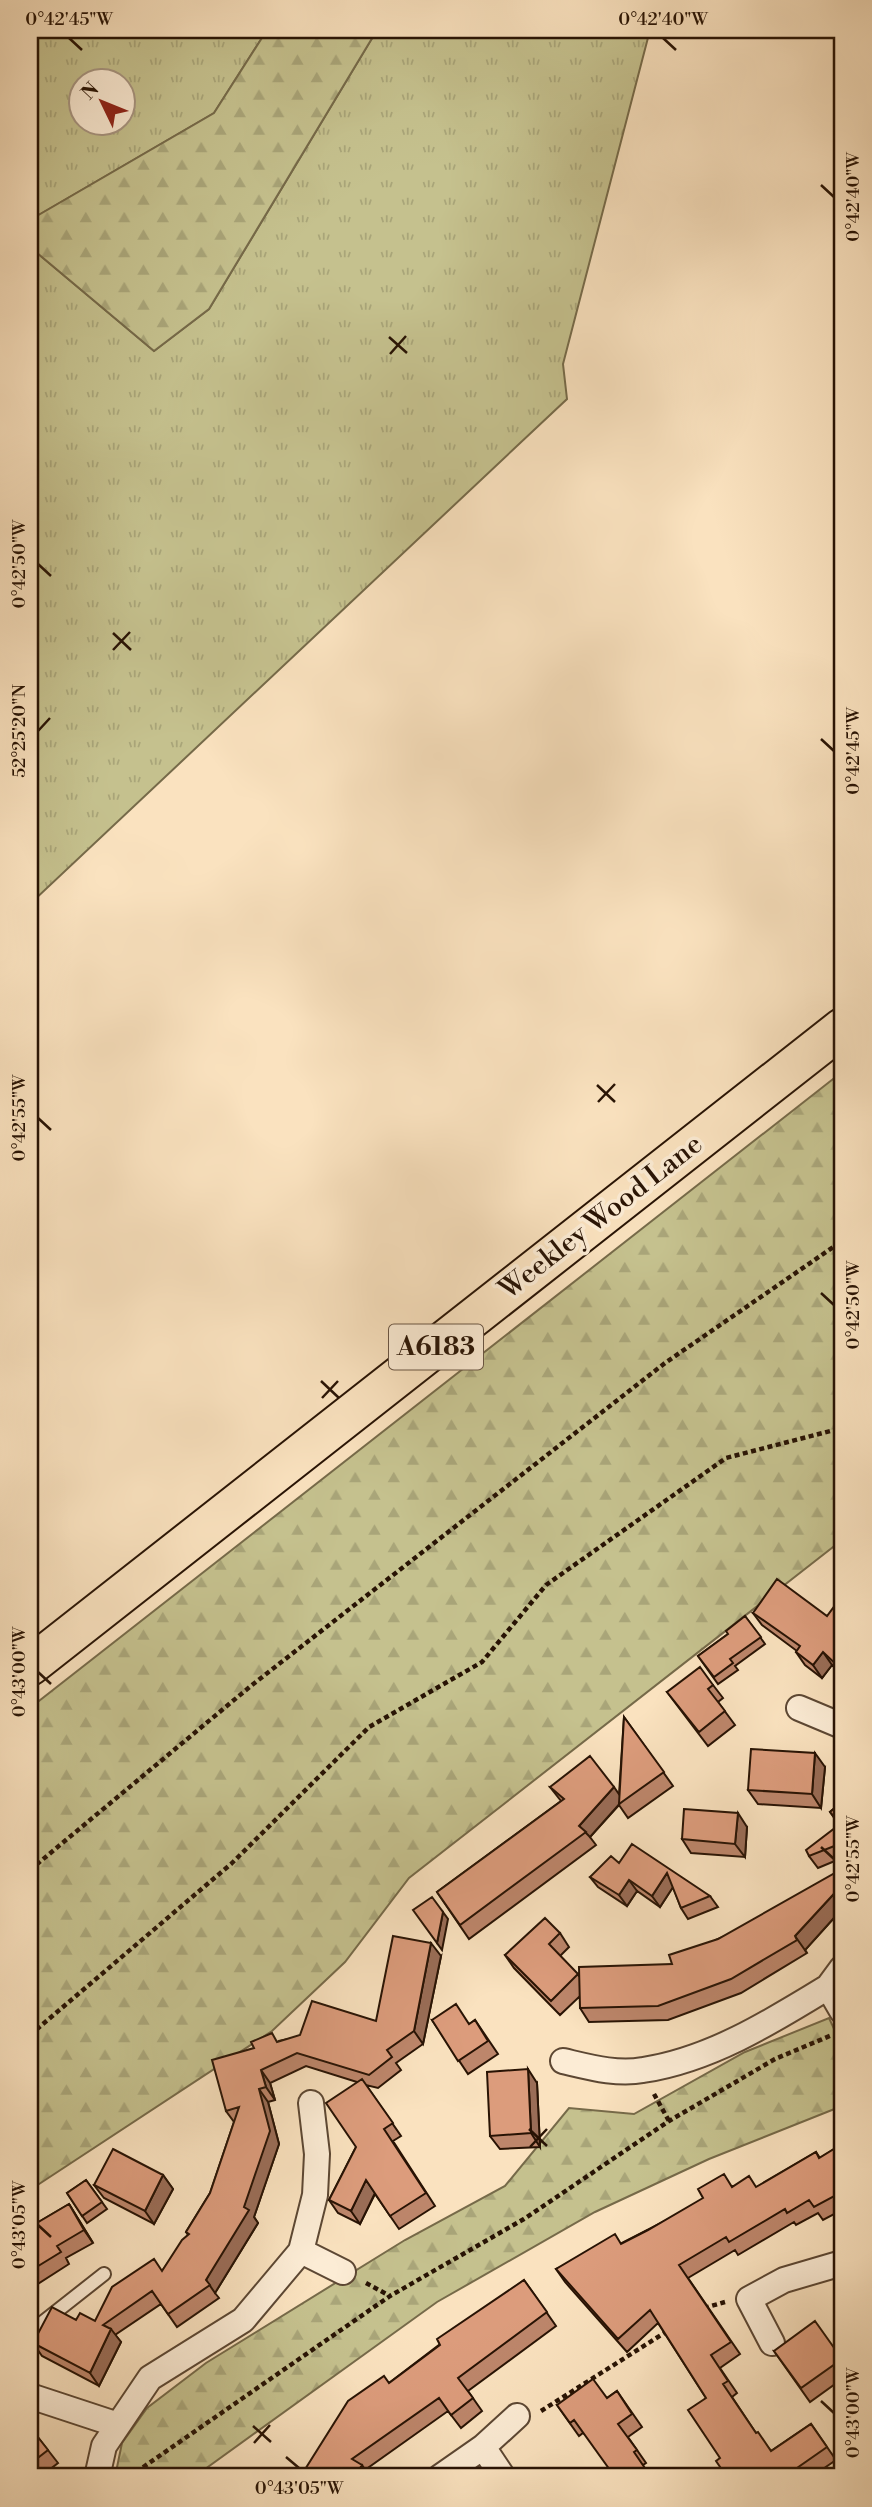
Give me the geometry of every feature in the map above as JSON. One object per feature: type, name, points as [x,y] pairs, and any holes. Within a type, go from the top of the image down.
[{"type":"main road","name":"Weekley Wood Lane","points":[[30,1666],[842,1028]]},
{"type":"street","points":[[799,1708],[842,1726]]},
{"type":"street","points":[[563,2062],[606,2070],[641,2071],[696,2057],[772,2021],[835,1978],[842,2011]]},
{"type":"street","points":[[97,2477],[104,2446],[150,2378],[243,2320],[301,2251],[315,2195],[317,2154],[311,2103]]},
{"type":"street","points":[[301,2251],[343,2272]]},
{"type":"street","points":[[772,2343],[749,2299],[785,2280],[842,2263]]},
{"type":"street","points":[[30,2396],[118,2425]]},
{"type":"street","points":[[440,2477],[483,2447],[517,2416]]},
{"type":"street","points":[[483,2447],[503,2477]]},
{"type":"lane","points":[[30,2338],[38,2326],[104,2274]]},
{"type":"path","points":[[30,1870],[251,1685],[664,1363],[842,1241]]},
{"type":"path","points":[[30,2035],[231,1864],[369,1727],[482,1662],[546,1586],[726,1458],[842,1428]]},
{"type":"path","points":[[129,2477],[390,2296],[524,2219],[669,2121],[775,2059],[842,2031]]},
{"type":"path","points":[[656,2098],[669,2121]]},
{"type":"path","points":[[699,2311],[711,2304],[749,2299]]},
{"type":"path","points":[[517,2416],[534,2415],[675,2326]]},
{"type":"green space","points":[[30,30],[267,30],[214,113],[30,220]]},
{"type":"green space","points":[[267,30],[377,30],[209,309],[154,351],[30,247],[30,220],[214,113]]},
{"type":"green space","points":[[377,30],[650,30],[563,364],[567,399],[30,904],[30,247],[154,351],[209,309]]},
{"type":"green space","points":[[842,1072],[842,1540],[409,1878],[345,1962],[272,2031],[30,2190],[30,1708]]},
{"type":"green space","points":[[829,2018],[842,2046],[842,2106],[709,2159],[595,2212],[437,2302],[194,2477],[115,2477],[122,2443],[147,2408],[206,2363],[405,2240],[505,2186],[569,2108],[634,2114],[745,2052]]},
{"type":"building","points":[[777,1579],[827,1616],[836,1604],[840,1607],[842,1605],[842,1670],[823,1652],[813,1665],[796,1652],[800,1646],[753,1613]]},
{"type":"building","points":[[745,1616],[761,1637],[730,1659],[733,1663],[714,1677],[698,1656],[728,1634],[726,1631]]},
{"type":"building","points":[[700,1667],[713,1685],[708,1689],[725,1711],[699,1732],[667,1692]]},
{"type":"building","points":[[624,1717],[664,1772],[619,1804]]},
{"type":"building","points":[[751,1749],[815,1753],[812,1794],[748,1790]]},
{"type":"building","points":[[590,1756],[614,1787],[579,1826],[586,1832],[460,1925],[437,1892],[564,1799],[550,1787]]},
{"type":"building","points":[[842,1802],[842,1843],[809,1856],[806,1850],[840,1824],[830,1812]]},
{"type":"building","points":[[684,1809],[738,1813],[735,1844],[682,1839]]},
{"type":"building","points":[[632,1844],[710,1896],[681,1908],[667,1873],[652,1896],[629,1880],[619,1895],[590,1877],[611,1856],[619,1863]]},
{"type":"building","points":[[842,1869],[842,1885],[795,1936],[797,1940],[731,1979],[658,2006],[580,2008],[579,1967],[672,1964],[669,1955],[718,1939]]},
{"type":"building","points":[[432,1897],[443,1912],[437,1943],[413,1910]]},
{"type":"building","points":[[545,1918],[560,1933],[549,1944],[578,1974],[551,2001],[505,1955]]},
{"type":"building","points":[[393,1936],[431,1943],[414,2031],[387,2050],[392,2057],[369,2075],[297,2053],[261,2070],[266,2087],[259,2089],[270,2131],[244,2207],[249,2210],[206,2280],[210,2285],[168,2314],[152,2291],[103,2325],[111,2329],[90,2373],[33,2343],[52,2307],[76,2320],[80,2313],[95,2321],[112,2287],[154,2259],[162,2271],[182,2240],[189,2234],[186,2232],[210,2193],[239,2107],[226,2111],[212,2060],[254,2048],[251,2042],[272,2033],[277,2042],[300,2035],[312,2001],[376,2021]]},
{"type":"building","points":[[456,2004],[469,2024],[475,2020],[488,2041],[458,2061],[432,2020]]},
{"type":"building","points":[[528,2069],[531,2133],[490,2136],[487,2072]]},
{"type":"building","points":[[362,2079],[393,2123],[384,2129],[426,2193],[390,2216],[366,2180],[351,2211],[329,2200],[356,2147],[326,2103]]},
{"type":"building","points":[[842,2144],[842,2192],[814,2207],[809,2200],[787,2213],[785,2209],[729,2242],[726,2237],[679,2265],[731,2342],[711,2355],[728,2381],[723,2384],[756,2433],[758,2432],[771,2451],[811,2424],[827,2447],[784,2477],[727,2477],[716,2461],[720,2458],[688,2410],[706,2398],[650,2310],[618,2339],[556,2269],[615,2234],[621,2244],[648,2230],[703,2198],[698,2189],[724,2174],[732,2187],[749,2176],[756,2187],[816,2152],[819,2158]]},
{"type":"building","points":[[113,2149],[163,2175],[145,2211],[94,2185]]},
{"type":"building","points":[[86,2180],[102,2202],[82,2216],[67,2193]]},
{"type":"building","points":[[69,2204],[84,2230],[57,2246],[61,2252],[30,2271],[30,2227]]},
{"type":"building","points":[[524,2280],[547,2312],[458,2378],[473,2398],[451,2415],[439,2398],[352,2459],[362,2465],[354,2477],[313,2477],[304,2471],[348,2401],[384,2376],[389,2383],[440,2345],[437,2339]]},
{"type":"building","points":[[815,2321],[842,2359],[801,2388],[774,2351]]},
{"type":"building","points":[[593,2379],[607,2398],[617,2391],[632,2414],[618,2424],[637,2450],[634,2452],[651,2477],[615,2477],[574,2420],[570,2423],[557,2405]]},
{"type":"building","points":[[30,2427],[48,2450],[30,2464]]}]
